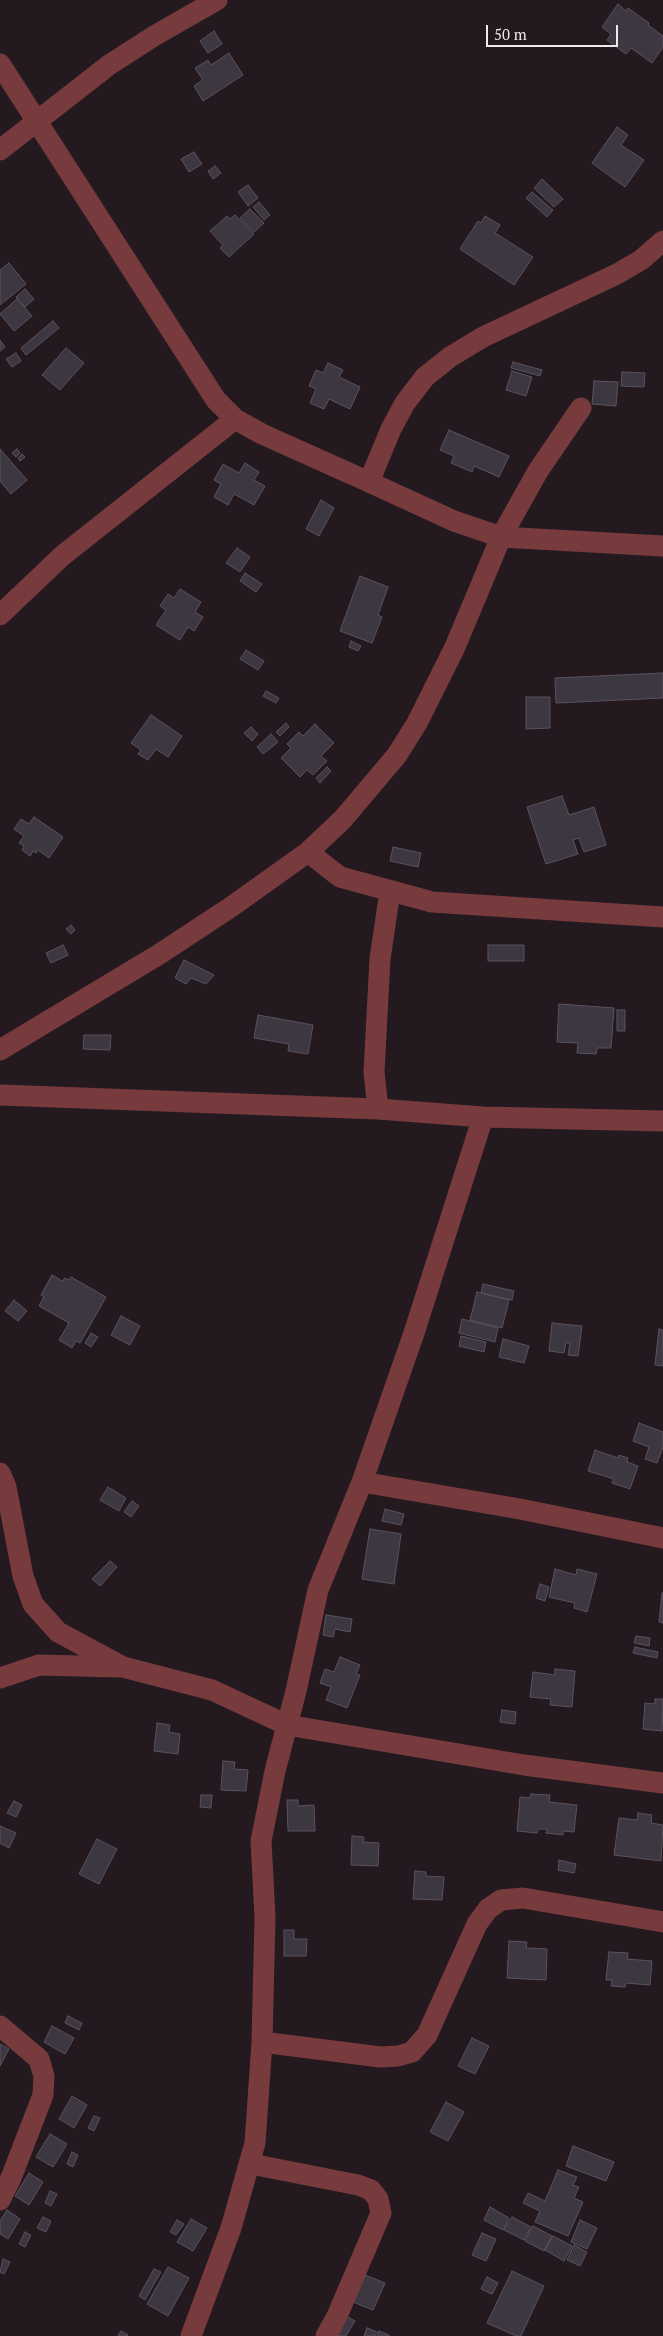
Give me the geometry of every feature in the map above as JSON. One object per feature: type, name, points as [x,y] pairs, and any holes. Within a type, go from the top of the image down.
[{"type":"street","points":[[0,150],[108,65],[217,0]]},
{"type":"street","points":[[0,64],[35,122],[216,400],[235,418],[262,434],[454,521],[502,537],[663,546]]},
{"type":"street","points":[[369,482],[391,429],[405,403],[425,377],[450,356],[483,337],[617,274],[641,260],[663,241]]},
{"type":"street","points":[[0,1050],[158,955],[231,907],[308,852],[342,819],[397,755],[417,722],[455,647],[502,537],[538,471],[580,408]]},
{"type":"street","points":[[0,616],[62,556],[235,418]]},
{"type":"street","points":[[308,852],[340,877],[432,902],[663,917]]},
{"type":"street","points":[[378,1109],[374,1072],[380,959],[390,891]]},
{"type":"street","points":[[0,1096],[378,1109],[484,1117],[663,1121]]},
{"type":"street","points":[[191,2336],[231,2228],[255,2143],[262,2042],[265,1916],[261,1841],[275,1771],[318,1590],[362,1482],[414,1333],[484,1117]]},
{"type":"street","points":[[0,1473],[6,1487],[23,1576],[33,1604],[58,1632],[123,1667]]},
{"type":"street","points":[[362,1482],[520,1509],[663,1538]]},
{"type":"street","points":[[0,1678],[39,1665],[123,1667],[212,1690],[287,1725],[524,1765],[663,1783]]},
{"type":"street","points":[[262,2042],[380,2057],[398,2056],[412,2052],[426,2035],[477,1924],[488,1909],[501,1900],[523,1898],[663,1922]]},
{"type":"street","points":[[0,2026],[39,2059],[44,2076],[43,2095],[11,2178],[0,2200]]},
{"type":"street","points":[[250,2164],[358,2185],[370,2190],[378,2199],[381,2213],[337,2316],[326,2336]]},
{"type":"building","points":[[618,4],[626,11],[628,8],[663,36],[663,47],[652,63],[631,48],[626,54],[607,40],[611,34],[602,27]]},
{"type":"building","points":[[214,31],[222,44],[208,53],[200,41]]},
{"type":"building","points":[[229,53],[243,75],[203,101],[194,86],[203,80],[195,68],[208,60],[211,65]]},
{"type":"building","points":[[617,127],[628,135],[621,145],[644,160],[625,187],[592,163]]},
{"type":"building","points":[[194,152],[202,164],[189,172],[181,159]]},
{"type":"building","points":[[215,166],[221,173],[213,179],[208,171]]},
{"type":"building","points":[[542,179],[563,199],[554,207],[534,188]]},
{"type":"building","points":[[248,185],[258,198],[248,206],[238,192]]},
{"type":"building","points":[[532,192],[553,210],[547,217],[526,198]]},
{"type":"building","points":[[259,202],[270,215],[264,220],[253,207]]},
{"type":"building","points":[[250,209],[264,223],[254,232],[240,218]]},
{"type":"building","points":[[235,215],[254,234],[229,257],[220,248],[223,245],[210,231],[227,216],[230,219]]},
{"type":"building","points":[[485,216],[500,225],[495,233],[533,257],[514,285],[460,249],[478,221],[481,223]]},
{"type":"building","points":[[9,263],[26,284],[0,305],[0,270]]},
{"type":"building","points":[[25,289],[34,299],[25,307],[16,297]]},
{"type":"building","points":[[17,299],[32,316],[14,331],[0,314]]},
{"type":"building","points":[[53,321],[59,328],[26,355],[21,348]]},
{"type":"building","points":[[0,340],[5,347],[0,351]]},
{"type":"building","points":[[66,348],[84,363],[60,390],[42,375]]},
{"type":"building","points":[[16,353],[21,361],[12,367],[6,359]]},
{"type":"building","points":[[513,362],[542,370],[540,376],[511,368]]},
{"type":"building","points":[[328,363],[343,370],[339,377],[360,387],[350,409],[329,399],[324,409],[310,403],[316,389],[309,386],[316,370],[323,373]]},
{"type":"building","points":[[512,371],[532,377],[526,396],[506,390]]},
{"type":"building","points":[[622,372],[645,373],[644,387],[621,386]]},
{"type":"building","points":[[594,381],[618,382],[616,406],[592,404]]},
{"type":"building","points":[[449,430],[509,456],[499,477],[474,466],[472,472],[451,463],[454,456],[440,450]]},
{"type":"building","points":[[0,449],[27,480],[11,494],[0,481]]},
{"type":"building","points":[[17,449],[20,453],[16,457],[12,453]]},
{"type":"building","points":[[22,454],[25,457],[20,461],[18,458]]},
{"type":"building","points":[[245,463],[259,472],[254,480],[265,486],[254,505],[234,494],[228,505],[214,497],[221,484],[214,480],[223,464],[239,473]]},
{"type":"building","points":[[321,500],[334,508],[319,536],[306,529]]},
{"type":"building","points":[[237,548],[250,557],[240,572],[226,563]]},
{"type":"building","points":[[245,573],[262,584],[256,592],[240,581]]},
{"type":"building","points":[[360,576],[388,587],[378,615],[382,617],[372,643],[340,631]]},
{"type":"building","points":[[180,589],[201,602],[195,612],[203,617],[194,631],[188,627],[180,640],[156,625],[166,610],[160,606],[168,594],[174,598]]},
{"type":"building","points":[[351,641],[361,646],[358,651],[349,647]]},
{"type":"building","points":[[246,650],[264,661],[258,670],[240,659]]},
{"type":"building","points":[[663,673],[663,698],[556,703],[555,678]]},
{"type":"building","points":[[266,691],[279,698],[276,703],[263,696]]},
{"type":"building","points":[[526,697],[550,697],[550,728],[526,729]]},
{"type":"building","points":[[151,715],[182,736],[168,757],[156,749],[148,760],[138,754],[141,750],[131,743]]},
{"type":"building","points":[[286,723],[289,727],[280,736],[276,732]]},
{"type":"building","points":[[315,724],[334,743],[321,756],[327,761],[313,775],[307,770],[300,777],[281,758],[291,748],[287,744],[299,732],[303,736]]},
{"type":"building","points":[[251,727],[258,734],[252,741],[244,733]]},
{"type":"building","points":[[271,734],[278,742],[263,754],[257,747]]},
{"type":"building","points":[[327,767],[331,771],[320,783],[316,778]]},
{"type":"building","points":[[562,796],[569,815],[594,807],[606,845],[584,852],[579,838],[573,840],[578,854],[546,864],[527,807]]},
{"type":"building","points":[[34,817],[63,837],[49,858],[38,850],[36,853],[33,851],[30,856],[22,850],[24,846],[19,843],[24,836],[14,829],[21,819],[29,824]]},
{"type":"building","points":[[393,847],[421,853],[418,867],[390,861]]},
{"type":"building","points":[[71,925],[75,930],[71,934],[66,929]]},
{"type":"building","points":[[63,945],[68,955],[51,963],[46,953]]},
{"type":"building","points":[[488,945],[524,945],[524,961],[488,961]]},
{"type":"building","points":[[184,960],[214,975],[206,984],[191,978],[186,984],[175,978]]},
{"type":"building","points":[[559,1004],[614,1008],[611,1048],[597,1048],[596,1054],[577,1053],[578,1043],[557,1042]]},
{"type":"building","points":[[617,1010],[625,1010],[625,1031],[617,1031]]},
{"type":"building","points":[[258,1015],[313,1025],[308,1054],[288,1051],[289,1044],[254,1038]]},
{"type":"building","points":[[84,1035],[111,1035],[110,1050],[83,1049]]},
{"type":"building","points":[[52,1275],[62,1281],[65,1278],[69,1280],[71,1277],[106,1297],[80,1343],[76,1341],[72,1348],[59,1340],[69,1323],[39,1306],[44,1297],[41,1295]]},
{"type":"building","points":[[483,1284],[514,1291],[512,1300],[481,1293]]},
{"type":"building","points":[[477,1292],[509,1300],[502,1328],[470,1320]]},
{"type":"building","points":[[14,1300],[27,1311],[18,1321],[5,1311]]},
{"type":"building","points":[[121,1316],[140,1326],[130,1345],[111,1335]]},
{"type":"building","points":[[462,1319],[498,1328],[495,1342],[459,1333]]},
{"type":"building","points":[[552,1323],[582,1326],[578,1356],[568,1355],[570,1343],[566,1343],[564,1353],[549,1351]]},
{"type":"building","points":[[659,1329],[663,1330],[663,1366],[655,1365]]},
{"type":"building","points":[[91,1333],[98,1337],[91,1347],[85,1343]]},
{"type":"building","points":[[461,1336],[486,1342],[484,1352],[459,1346]]},
{"type":"building","points":[[503,1339],[529,1346],[524,1363],[499,1357]]},
{"type":"building","points":[[639,1423],[663,1432],[663,1447],[657,1463],[645,1459],[649,1447],[633,1441]]},
{"type":"building","points":[[595,1450],[618,1458],[619,1455],[628,1458],[627,1462],[638,1466],[630,1489],[612,1483],[614,1479],[588,1471]]},
{"type":"building","points":[[108,1487],[126,1498],[119,1511],[100,1500]]},
{"type":"building","points":[[132,1501],[139,1506],[131,1517],[124,1512]]},
{"type":"building","points":[[385,1509],[404,1514],[401,1525],[382,1521]]},
{"type":"building","points":[[370,1529],[401,1534],[394,1584],[362,1579]]},
{"type":"building","points":[[110,1561],[117,1567],[100,1586],[92,1579]]},
{"type":"building","points":[[555,1569],[576,1575],[577,1569],[597,1574],[587,1612],[574,1608],[575,1603],[549,1597]]},
{"type":"building","points":[[540,1584],[549,1587],[545,1601],[536,1598]]},
{"type":"building","points":[[663,1593],[663,1623],[659,1622]]},
{"type":"building","points":[[326,1615],[352,1619],[350,1632],[335,1629],[333,1637],[323,1635]]},
{"type":"building","points":[[636,1636],[650,1638],[649,1646],[634,1643]]},
{"type":"building","points":[[635,1647],[658,1652],[657,1658],[633,1653]]},
{"type":"building","points":[[340,1657],[360,1665],[356,1674],[360,1675],[347,1708],[326,1700],[331,1687],[320,1683],[325,1669],[334,1672]]},
{"type":"building","points":[[555,1669],[575,1671],[572,1707],[550,1705],[551,1699],[530,1697],[533,1672],[555,1675]]},
{"type":"building","points":[[655,1699],[663,1699],[662,1731],[643,1729],[645,1703],[655,1704]]},
{"type":"building","points":[[502,1710],[516,1712],[515,1724],[500,1722]]},
{"type":"building","points":[[157,1723],[170,1725],[169,1732],[180,1734],[178,1754],[154,1751]]},
{"type":"building","points":[[223,1761],[235,1762],[234,1769],[248,1770],[246,1791],[221,1790]]},
{"type":"building","points":[[531,1794],[550,1795],[549,1802],[577,1805],[574,1832],[563,1831],[563,1835],[546,1833],[547,1829],[538,1829],[537,1833],[517,1831],[520,1797],[530,1798]]},
{"type":"building","points":[[201,1795],[212,1795],[211,1808],[200,1807]]},
{"type":"building","points":[[287,1800],[298,1800],[298,1806],[314,1805],[315,1831],[288,1831]]},
{"type":"building","points":[[14,1801],[22,1805],[16,1817],[7,1813]]},
{"type":"building","points":[[638,1813],[652,1815],[651,1823],[663,1825],[661,1861],[614,1855],[619,1818],[637,1820]]},
{"type":"building","points":[[0,1826],[16,1833],[9,1848],[0,1843]]},
{"type":"building","points":[[352,1836],[364,1837],[363,1842],[379,1843],[378,1866],[351,1865]]},
{"type":"building","points":[[97,1839],[117,1849],[99,1884],[79,1874]]},
{"type":"building","points":[[559,1860],[576,1864],[574,1873],[558,1870]]},
{"type":"building","points":[[415,1871],[426,1872],[426,1876],[444,1877],[442,1900],[413,1899]]},
{"type":"building","points":[[284,1930],[294,1930],[294,1939],[307,1939],[306,1956],[284,1956]]},
{"type":"building","points":[[509,1941],[527,1942],[526,1948],[547,1949],[546,1980],[507,1978]]},
{"type":"building","points":[[609,1952],[628,1953],[627,1959],[652,1961],[650,1985],[626,1983],[625,1987],[611,1986],[612,1980],[606,1980]]},
{"type":"building","points":[[68,2016],[82,2023],[79,2030],[65,2023]]},
{"type":"building","points":[[52,2026],[74,2038],[65,2054],[44,2042]]},
{"type":"building","points":[[472,2038],[489,2046],[475,2074],[458,2066]]},
{"type":"building","points":[[0,2044],[9,2049],[0,2066]]},
{"type":"building","points":[[72,2096],[87,2105],[74,2128],[59,2119]]},
{"type":"building","points":[[446,2102],[464,2112],[448,2141],[430,2132]]},
{"type":"building","points":[[94,2116],[100,2118],[94,2131],[88,2128]]},
{"type":"building","points":[[50,2134],[67,2144],[53,2167],[36,2157]]},
{"type":"building","points":[[573,2146],[614,2162],[606,2181],[566,2166]]},
{"type":"building","points":[[72,2152],[78,2155],[73,2167],[67,2164]]},
{"type":"building","points":[[558,2170],[577,2177],[573,2185],[579,2187],[574,2198],[583,2202],[568,2236],[535,2222],[540,2211],[523,2203],[528,2193],[545,2201]]},
{"type":"building","points":[[29,2173],[43,2182],[29,2205],[15,2196]]},
{"type":"building","points":[[50,2191],[57,2194],[51,2206],[45,2203]]},
{"type":"building","points":[[490,2207],[509,2218],[503,2230],[484,2220]]},
{"type":"building","points":[[7,2210],[20,2219],[8,2239],[0,2234],[0,2221]]},
{"type":"building","points":[[43,2217],[51,2221],[46,2232],[37,2228]]},
{"type":"building","points":[[512,2217],[531,2227],[524,2240],[504,2230]]},
{"type":"building","points":[[191,2219],[207,2228],[193,2251],[177,2242]]},
{"type":"building","points":[[177,2220],[184,2224],[176,2235],[170,2232]]},
{"type":"building","points":[[580,2220],[597,2228],[587,2249],[571,2242]]},
{"type":"building","points":[[533,2226],[552,2236],[544,2251],[525,2241]]},
{"type":"building","points":[[25,2232],[31,2235],[25,2247],[19,2244]]},
{"type":"building","points":[[482,2233],[496,2239],[486,2261],[472,2255]]},
{"type":"building","points":[[553,2236],[572,2246],[564,2261],[545,2250]]},
{"type":"building","points":[[574,2245],[587,2252],[580,2266],[567,2260]]},
{"type":"building","points":[[3,2259],[10,2262],[4,2274],[0,2272]]},
{"type":"building","points":[[168,2267],[189,2278],[168,2316],[147,2304]]},
{"type":"building","points":[[154,2269],[161,2272],[145,2300],[139,2296]]},
{"type":"building","points":[[512,2271],[544,2286],[521,2336],[516,2336],[487,2323]]},
{"type":"building","points":[[365,2275],[385,2283],[373,2310],[353,2302]]},
{"type":"building","points":[[487,2277],[498,2283],[492,2294],[481,2289]]},
{"type":"building","points":[[346,2316],[355,2321],[346,2336],[340,2336],[336,2334]]},
{"type":"building","points":[[367,2328],[377,2332],[375,2336],[364,2336]]},
{"type":"building","points":[[121,2331],[128,2335],[118,2336]]},
{"type":"building","points":[[379,2331],[389,2335],[389,2336],[377,2336]]}]
